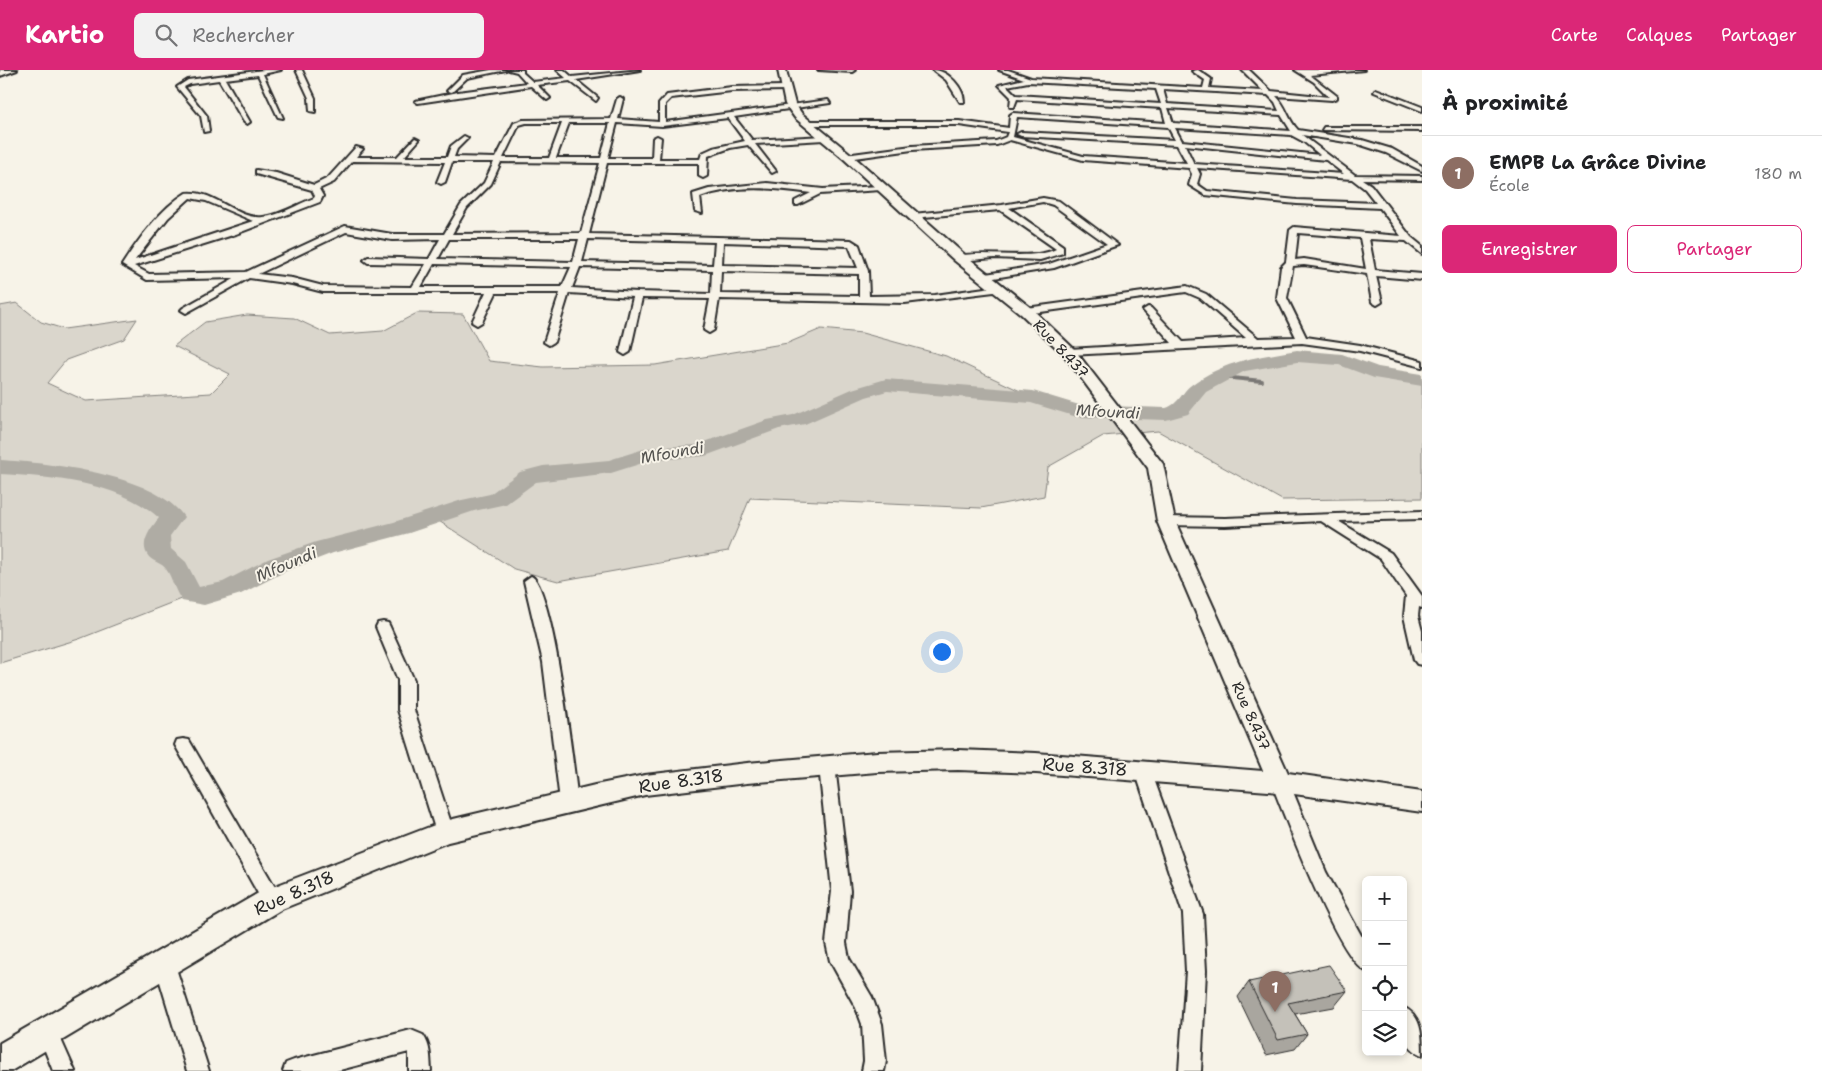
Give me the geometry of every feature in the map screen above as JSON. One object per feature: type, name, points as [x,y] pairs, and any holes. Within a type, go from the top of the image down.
[{"type":"highway","points":[[0,73],[11,70]]},
{"type":"main road","name":"Rue 8.437","points":[[782,70],[792,107],[807,123],[848,157],[982,277],[1026,311],[1069,352],[1157,468],[1166,521],[1280,782]]},
{"type":"main road","name":"Rue 8.318","points":[[0,1060],[272,900],[445,832],[569,801],[645,785],[747,773],[877,762],[958,760],[1280,782],[1422,802]]},
{"type":"street","points":[[206,131],[204,116],[180,87],[188,82],[222,79],[246,72],[260,73],[278,70]]},
{"type":"street","points":[[298,70],[312,98],[313,111]]},
{"type":"street","points":[[450,91],[465,76],[503,70]]},
{"type":"street","points":[[512,70],[521,71],[520,73],[547,98]]},
{"type":"street","points":[[560,70],[596,98]]},
{"type":"street","points":[[418,101],[637,70]]},
{"type":"street","points":[[821,70],[852,70]]},
{"type":"street","points":[[936,70],[942,72],[947,77],[962,100]]},
{"type":"street","points":[[1002,70],[1024,76],[1028,80]]},
{"type":"street","points":[[1245,70],[1278,101],[1282,113],[1296,132],[1327,158],[1368,187],[1408,239],[1422,251]]},
{"type":"street","points":[[1301,72],[1361,70]]},
{"type":"street","points":[[1195,71],[1208,79],[1206,89]]},
{"type":"street","points":[[1282,113],[1014,97],[1002,85],[1028,80],[1335,98],[1316,81],[1301,72]]},
{"type":"street","points":[[260,73],[281,117]]},
{"type":"street","points":[[222,79],[247,122]]},
{"type":"street","points":[[662,124],[662,104],[669,96],[732,89],[786,88]]},
{"type":"street","points":[[1159,88],[1170,124],[1196,174],[1193,185],[1205,193],[1297,202],[1382,206]]},
{"type":"street","points":[[1376,91],[1422,109]]},
{"type":"street","points":[[1010,134],[1014,122],[1014,97]]},
{"type":"street","points":[[549,342],[553,324],[577,264],[620,99]]},
{"type":"street","points":[[414,291],[464,207],[484,190],[516,124],[526,121],[613,120],[662,124],[828,102]]},
{"type":"street","points":[[1013,115],[1296,132],[1350,140],[1389,151],[1422,169]]},
{"type":"street","points":[[730,116],[772,171]]},
{"type":"street","points":[[552,160],[566,121]]},
{"type":"street","points":[[807,123],[959,123],[1010,134],[1083,158],[1352,177],[1422,178]]},
{"type":"street","points":[[1296,132],[1422,129]]},
{"type":"street","points":[[848,157],[932,146],[989,144],[1010,134],[1182,144],[1287,152],[1327,158]]},
{"type":"street","points":[[441,182],[454,148],[464,138]]},
{"type":"street","points":[[655,161],[657,138]]},
{"type":"street","points":[[703,176],[704,155],[710,151],[752,144],[824,138]]},
{"type":"street","points":[[398,160],[415,140]]},
{"type":"street","points":[[259,172],[275,174],[290,182],[315,188],[331,180],[359,149]]},
{"type":"street","points":[[351,159],[703,161]]},
{"type":"street","points":[[1412,178],[1422,184]]},
{"type":"street","points":[[699,211],[696,196],[715,190],[767,185],[826,192]]},
{"type":"street","points":[[127,265],[266,220],[317,200],[318,196],[315,188]]},
{"type":"street","points":[[798,203],[810,194],[881,188]]},
{"type":"street","points":[[127,265],[164,218],[184,197],[190,196],[222,204],[240,215],[253,220],[266,220]]},
{"type":"street","points":[[914,216],[1002,207],[1037,200],[1050,201],[1114,245],[1057,265],[982,277]]},
{"type":"street","points":[[960,258],[994,254],[1040,256],[1060,251],[1060,248],[1002,207]]},
{"type":"street","points":[[186,310],[248,275],[342,229],[392,237],[584,236],[851,243],[855,245],[863,271],[864,298]]},
{"type":"street","points":[[1302,340],[1282,298],[1286,267],[1290,263],[1297,231],[1408,239]]},
{"type":"street","points":[[1364,236],[1377,302]]},
{"type":"street","points":[[709,330],[715,297],[719,241]]},
{"type":"street","points":[[368,260],[863,271]]},
{"type":"street","points":[[1290,263],[1304,262],[1422,277]]},
{"type":"street","points":[[127,265],[147,277],[248,275],[292,281],[323,289],[414,291],[566,290],[638,295],[715,297],[928,299],[999,289]]},
{"type":"street","points":[[1026,311],[1111,301],[1176,288],[1187,289],[1203,296],[1255,341]]},
{"type":"street","points":[[477,322],[492,290]]},
{"type":"street","points":[[625,352],[638,295]]},
{"type":"street","points":[[1148,310],[1181,346]]},
{"type":"street","points":[[1069,352],[1302,340],[1360,348],[1422,364]]},
{"type":"street","points":[[1166,521],[1225,522],[1323,517],[1422,515]]},
{"type":"street","points":[[1323,517],[1386,556],[1417,599],[1411,616],[1422,660]]},
{"type":"street","points":[[531,581],[547,636],[559,711],[569,801]]},
{"type":"street","points":[[383,627],[406,680],[406,710],[445,832]]},
{"type":"street","points":[[183,745],[272,900]]},
{"type":"street","points":[[827,766],[841,891],[836,943],[840,961],[865,1004],[872,1024],[875,1061],[873,1071]]},
{"type":"street","points":[[1143,772],[1188,892],[1193,914],[1196,971],[1190,1071]]},
{"type":"street","points":[[1280,782],[1305,847],[1337,917],[1362,956]]},
{"type":"street","points":[[164,962],[198,1071]]},
{"type":"street","points":[[1407,1023],[1422,1044]]},
{"type":"street","points":[[48,1033],[64,1071]]},
{"type":"street","points":[[294,1071],[411,1041],[416,1042],[419,1047],[420,1071]]},
{"type":"shaded area","points":[[17,303],[41,322],[64,329],[137,319],[124,339],[66,360],[47,383],[86,401],[211,393],[230,374],[174,346],[205,322],[247,315],[294,318],[330,335],[383,331],[417,313],[463,314],[489,361],[543,367],[655,365],[788,343],[821,329],[862,333],[946,356],[1033,397],[1077,411],[1166,414],[1181,410],[1199,388],[1240,366],[1297,356],[1342,360],[1374,372],[1422,380],[1422,498],[1282,500],[1158,431],[1103,436],[1048,467],[1044,496],[981,508],[750,498],[728,551],[558,581],[514,569],[434,518],[325,547],[277,565],[232,588],[204,596],[191,595],[79,639],[0,663],[0,306]]},
{"type":"building","points":[[1329,965],[1347,991],[1288,1003],[1307,1034],[1278,1040],[1249,982]]},
{"type":"waterway","name":"Mfoundi","points":[[0,467],[41,471],[109,483],[136,492],[149,499],[172,517],[158,536],[159,553],[168,558],[178,568],[183,583],[191,595],[204,596],[232,588],[277,565],[325,547],[401,528],[470,505],[498,499],[528,477],[543,473],[611,466],[647,455],[697,451],[728,442],[774,424],[798,420],[859,393],[886,385],[1033,397],[1077,411],[1166,414],[1181,410],[1199,388],[1240,366],[1297,356],[1342,360],[1374,372],[1422,380]]},
{"type":"waterway","points":[[1222,377],[1262,381]]},
{"type":"place","name":"EMPB La Grâce Divine","points":[[1275,1012]]}]
